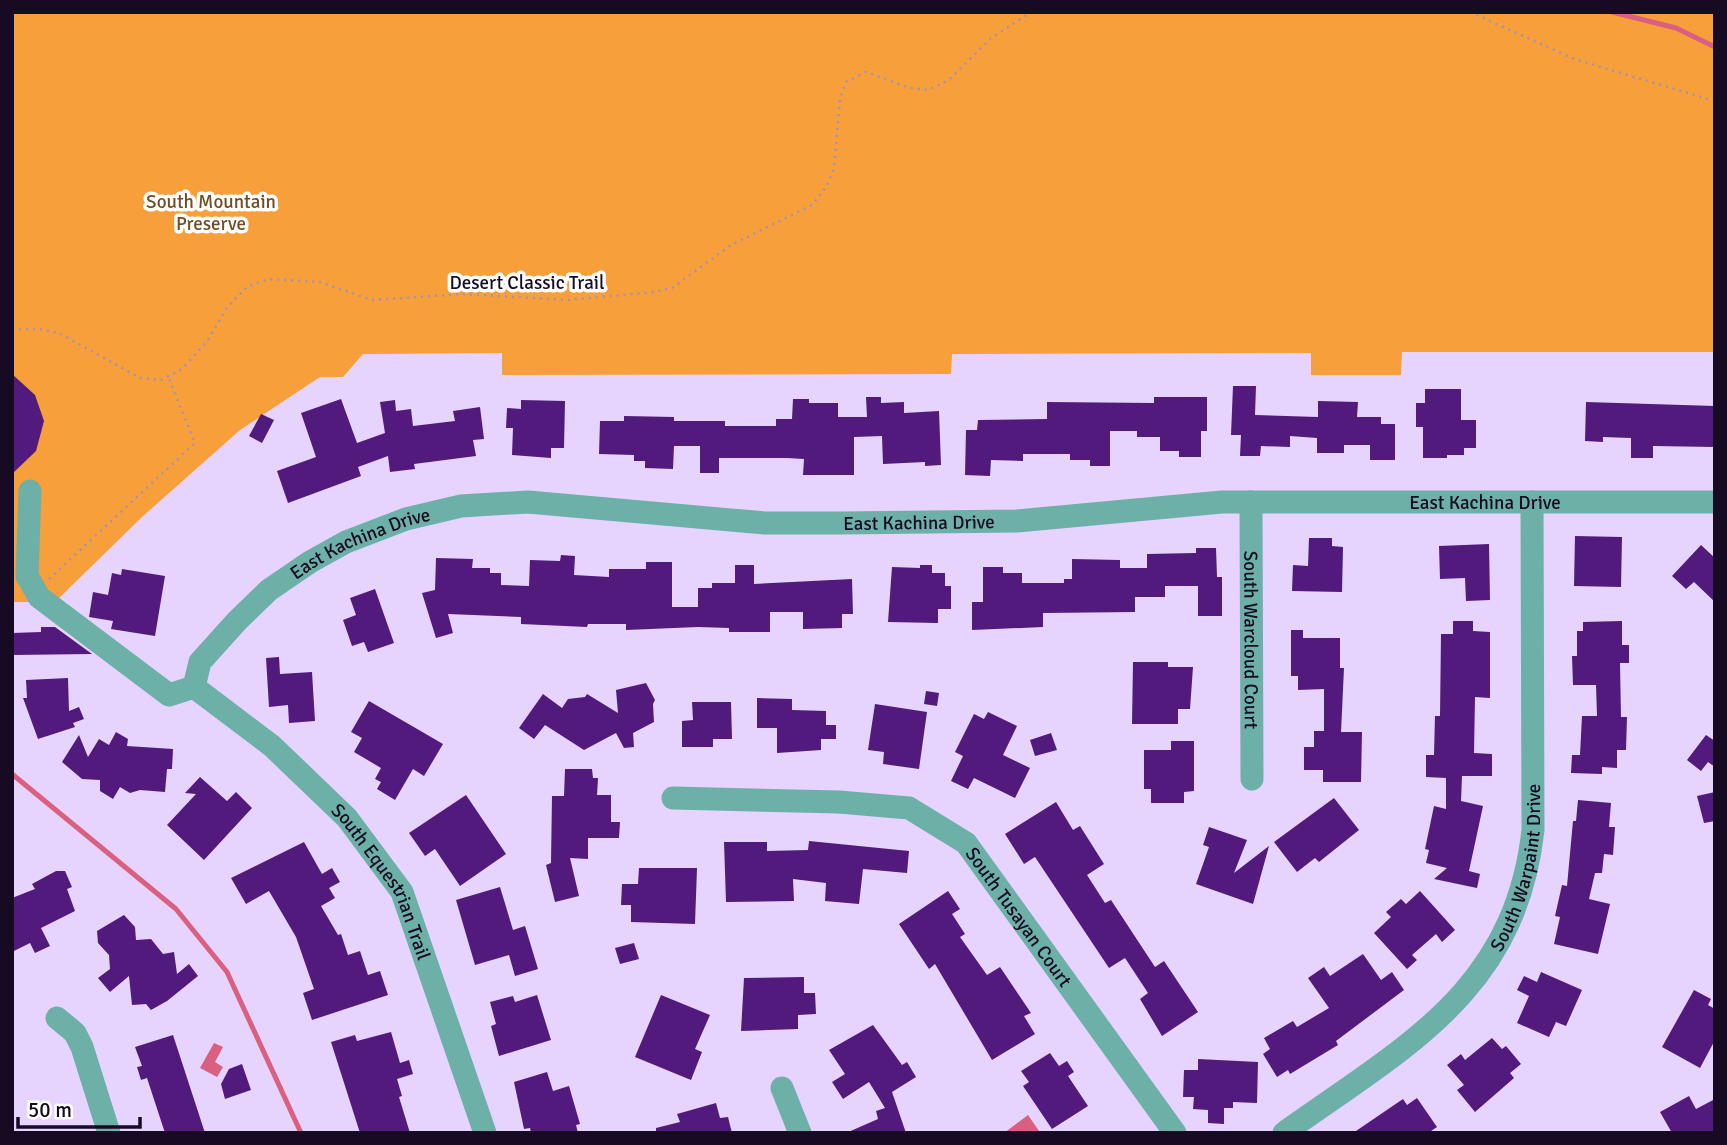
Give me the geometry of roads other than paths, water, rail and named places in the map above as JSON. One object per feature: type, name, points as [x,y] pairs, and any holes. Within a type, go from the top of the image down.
[{"type":"street","points":[[30,491],[27,576],[39,597],[169,695],[194,687]]},
{"type":"street","name":"East Kachina Drive","points":[[194,687],[200,662],[237,621],[269,590],[310,562],[346,542],[405,519],[461,506],[528,502],[765,523],[895,523],[1017,521],[1185,503],[1715,502]]},
{"type":"street","name":"South Warcloud Court","points":[[1251,502],[1252,779]]},
{"type":"street","name":"South Warpaint Drive","points":[[1284,1133],[1453,1005],[1492,957],[1518,902],[1530,857],[1533,830],[1532,502]]},
{"type":"street","name":"South Equestrian Trail","points":[[194,687],[272,746],[347,818],[402,892],[485,1133]]},
{"type":"street","name":"South Tusayan Court","points":[[673,798],[839,802],[909,808],[966,843],[1175,1133]]},
{"type":"street","points":[[57,1018],[75,1033],[82,1047],[109,1133]]},
{"type":"street","points":[[782,1088],[800,1133]]},
{"type":"waterway","points":[[1612,12],[1676,28],[1715,47]]},
{"type":"waterway","points":[[12,774],[176,909],[227,972],[301,1133]]},
{"type":"park label","name":"South Mountain Preserve","points":[[211,212]]}]
